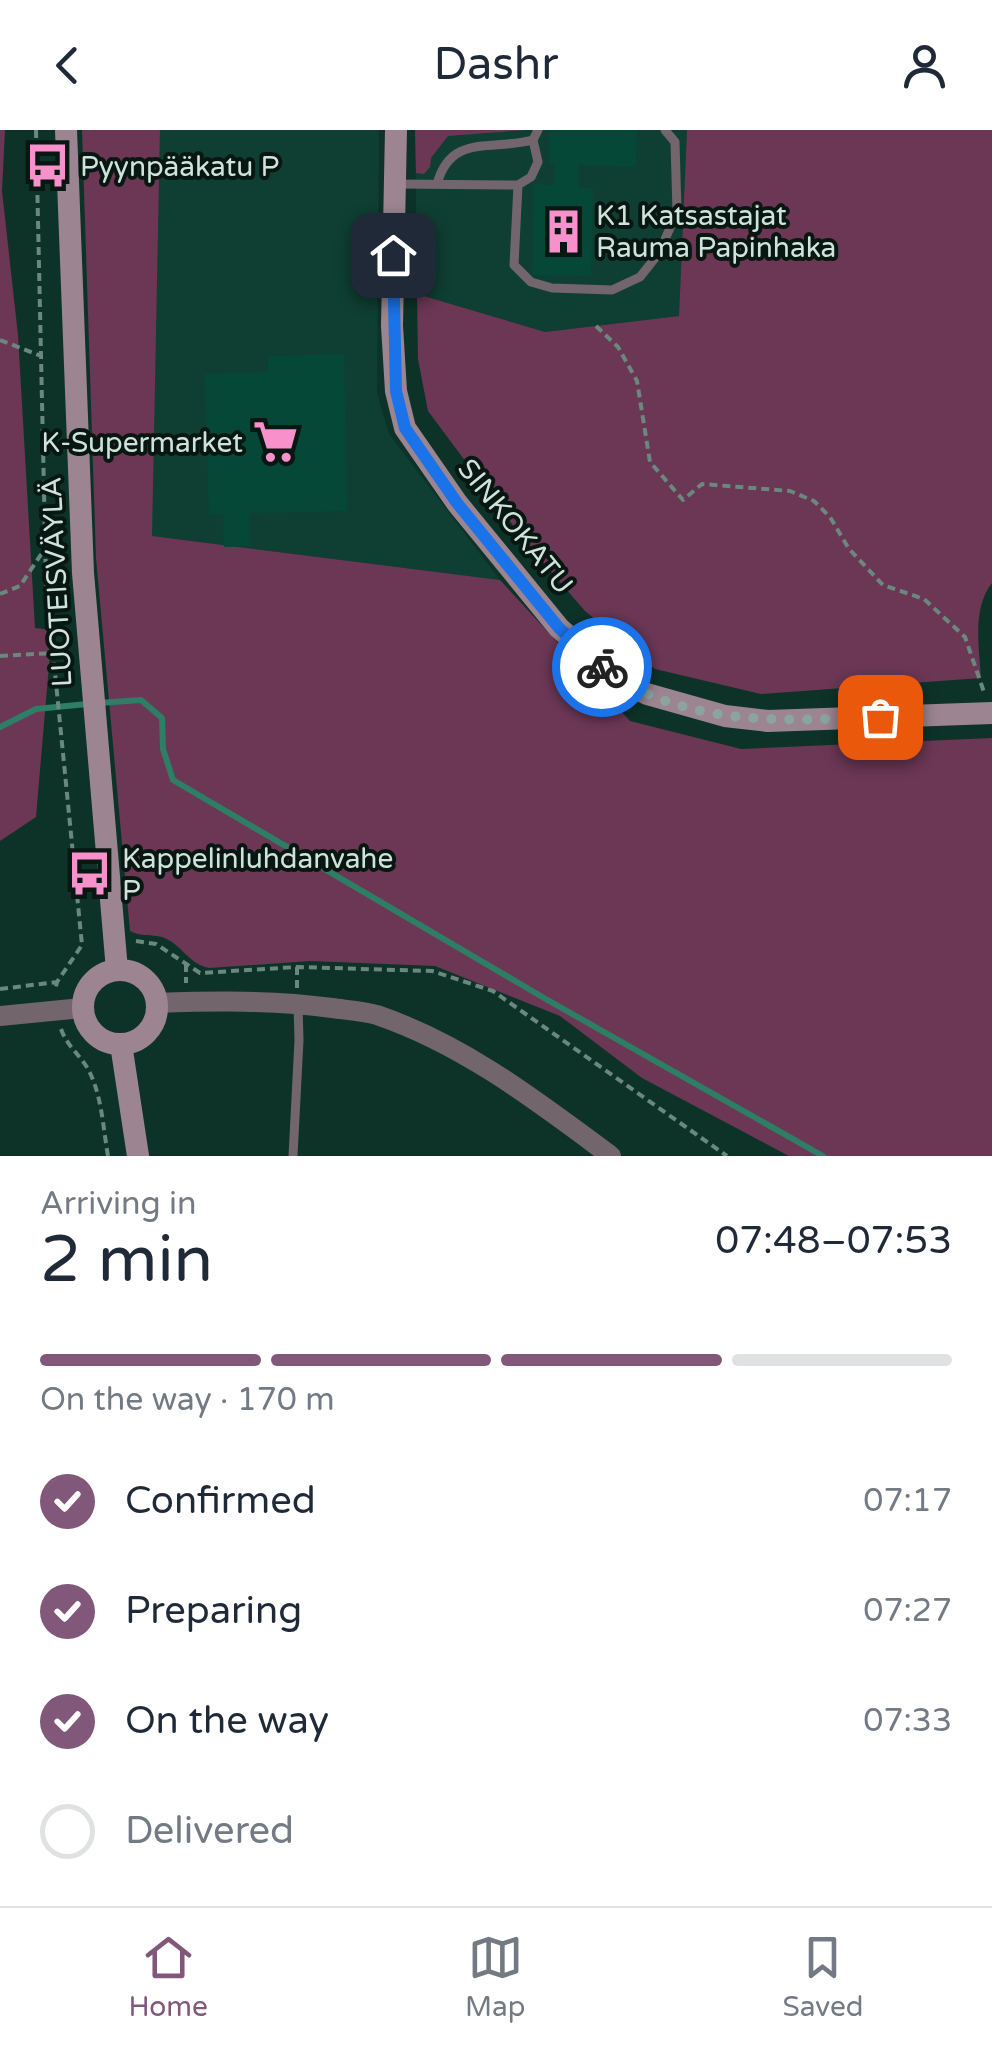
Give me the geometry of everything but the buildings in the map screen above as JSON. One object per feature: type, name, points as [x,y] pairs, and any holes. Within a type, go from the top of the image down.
[{"type":"main road","name":"LUOTEISVÄYLÄ","points":[[66,130],[84,573],[117,970]]},
{"type":"main road","name":"SINKOKATU","points":[[396,130],[392,326],[396,391],[405,428],[457,503],[559,628],[619,680],[647,694],[724,716],[768,721],[990,703]]},
{"type":"main road","points":[[117,970],[145,980],[156,1003],[154,1022],[146,1032],[120,1044],[96,1036],[82,1008],[92,982],[117,970]]},
{"type":"main road","points":[[120,1044],[138,1156]]},
{"type":"street","points":[[156,1003],[224,1000],[373,1014],[442,1042],[514,1084],[612,1156]]},
{"type":"street","points":[[0,1016],[82,1008]]},
{"type":"lane","points":[[393,184],[518,185],[531,178],[538,162],[532,140],[538,130]]},
{"type":"lane","points":[[518,185],[514,265],[520,274],[552,288],[612,290],[640,277],[659,253],[677,212],[674,142],[665,130]]},
{"type":"lane","points":[[438,184],[449,157],[462,149],[532,140]]},
{"type":"lane","points":[[294,1156],[298,1004]]},
{"type":"path","points":[[36,130],[45,548],[82,945],[58,982],[55,1008],[63,1036],[88,1068],[98,1094],[108,1156]]},
{"type":"path","points":[[596,326],[618,347],[637,381],[650,462],[683,500],[702,484],[790,491],[814,501],[830,518],[848,549],[883,585],[924,599],[966,637],[990,703]]},
{"type":"path","points":[[0,340],[41,356]]},
{"type":"path","points":[[0,594],[20,586],[45,548]]},
{"type":"path","points":[[0,656],[54,654]]},
{"type":"path","points":[[0,989],[58,982]]},
{"type":"shaded area","points":[[0,130],[5,130],[2,191],[18,335],[35,628],[52,630],[36,817],[0,841]]},
{"type":"shaded area","points":[[82,130],[160,130],[152,536],[500,580],[630,721],[741,749],[992,738],[992,1156],[789,1156],[642,1078],[560,1016],[435,966],[310,961],[209,968],[169,940],[130,931],[96,558]]},
{"type":"shaded area","points":[[160,130],[379,130],[377,393],[389,434],[500,580],[151,536]]},
{"type":"shaded area","points":[[415,130],[687,130],[679,316],[545,332],[417,294]]},
{"type":"shaded area","points":[[415,130],[525,130],[448,136],[424,174],[416,173]]},
{"type":"shaded area","points":[[687,130],[992,130],[992,583],[979,616],[981,678],[761,694],[655,669],[585,611],[527,544],[428,411],[418,359],[417,294],[545,332],[679,316]]},
{"type":"waterway","points":[[99,703],[141,700],[162,718],[163,749],[173,780],[823,1156]]},
{"type":"waterway","points":[[0,727],[36,709],[87,704]]},
{"type":"way so far","points":[[602,667],[647,694],[724,716],[768,721],[880,717]]},
{"type":"place","name":"Pyynpääkatu P","points":[[47,166]]},
{"type":"place","name":"K1 Katsastajat Rauma Papinhaka","points":[[563,231]]},
{"type":"place","name":"K-Supermarket","points":[[276,442]]},
{"type":"place","name":"Kappelinluhdanvahe P","points":[[89,874]]},
{"type":"route","points":[[393,255],[396,391],[405,428],[457,503],[559,628],[602,667]]}]
